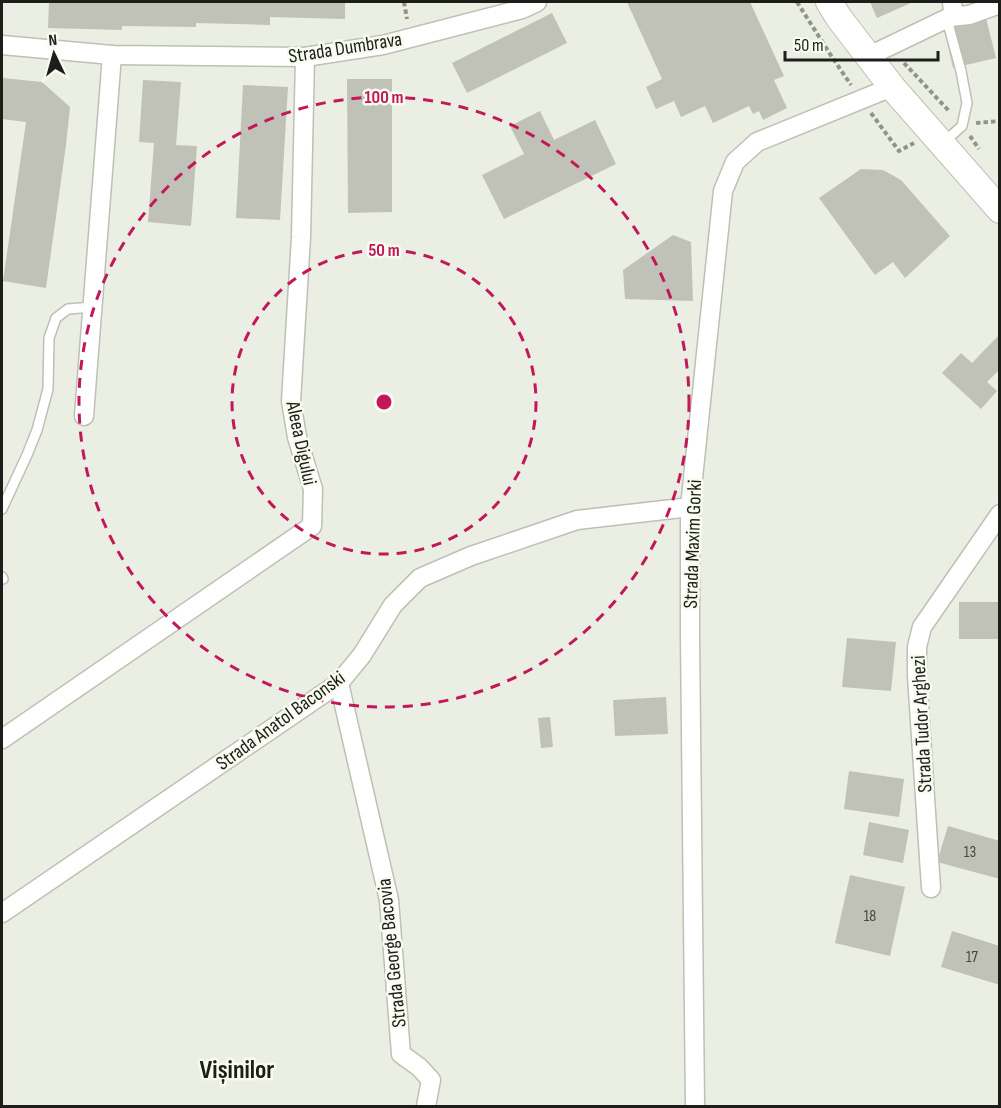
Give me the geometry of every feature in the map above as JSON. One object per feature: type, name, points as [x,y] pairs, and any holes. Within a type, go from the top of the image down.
[{"type":"street","name":"Strada Dumbrava","points":[[2,45],[112,55],[305,57],[383,45],[522,9],[537,2]]},
{"type":"street","points":[[829,2],[839,18],[879,51],[892,87],[999,210]]},
{"type":"street","points":[[879,51],[948,13],[969,15],[999,4]]},
{"type":"street","points":[[84,416],[112,55]]},
{"type":"street","name":"Aleea Digului","points":[[2,739],[312,526],[313,489],[297,437],[291,400],[301,237],[305,57]]},
{"type":"street","name":"Strada Maxim Gorki","points":[[695,1107],[690,507],[723,191],[735,162],[757,142],[892,87]]},
{"type":"street","name":"Strada Anatol Baconski","points":[[2,913],[339,683],[362,655],[393,605],[420,578],[471,556],[577,520],[690,507]]},
{"type":"street","name":"Strada Tudor Arghezi","points":[[931,888],[917,647],[922,627],[999,514]]},
{"type":"street","name":"Strada George Bacovia","points":[[339,683],[389,900],[401,1054],[419,1067],[431,1080],[426,1107]]},
{"type":"lane","points":[[937,138],[962,126],[967,103],[948,13]]},
{"type":"lane","points":[[2,509],[38,429],[48,389],[49,338],[56,318],[68,309],[93,307]]},
{"type":"path","points":[[797,2],[830,54],[899,152],[937,138]]},
{"type":"path","points":[[879,51],[951,113]]},
{"type":"building","points":[[49,2],[345,2],[345,19],[270,17],[270,25],[196,23],[196,27],[122,26],[122,30],[48,28]]},
{"type":"building","points":[[627,2],[750,2],[784,76],[774,80],[787,108],[763,120],[759,111],[753,114],[749,106],[713,123],[705,106],[681,117],[674,101],[656,109],[646,87],[662,79]]},
{"type":"building","points":[[870,2],[913,2],[877,18]]},
{"type":"building","points":[[552,13],[567,43],[467,93],[452,63]]},
{"type":"building","points":[[986,18],[996,58],[953,68],[944,28]]},
{"type":"building","points":[[3,78],[42,82],[70,107],[46,288],[3,281],[26,122],[2,119]]},
{"type":"building","points":[[347,79],[392,79],[392,212],[348,213]]},
{"type":"building","points":[[143,80],[181,82],[176,145],[197,146],[191,226],[148,222],[154,143],[139,142]]},
{"type":"building","points":[[243,85],[288,87],[280,220],[236,218]]},
{"type":"building","points":[[540,111],[554,140],[595,120],[616,164],[504,219],[482,175],[524,154],[510,126]]},
{"type":"building","points":[[861,169],[883,170],[901,180],[950,236],[905,278],[893,262],[875,275],[819,198]]},
{"type":"building","points":[[673,235],[691,242],[693,301],[625,299],[623,270]]},
{"type":"building","points":[[1000,334],[1000,369],[987,382],[997,391],[981,409],[942,373],[961,353],[972,363]]},
{"type":"building","points":[[959,602],[1000,602],[1000,639],[959,639]]},
{"type":"building","points":[[847,638],[896,642],[891,691],[842,687]]},
{"type":"building","points":[[666,697],[668,734],[615,736],[613,700]]},
{"type":"building","points":[[550,717],[553,747],[541,748],[538,718]]},
{"type":"building","points":[[849,771],[904,779],[899,817],[844,809]]},
{"type":"building","points":[[869,822],[909,830],[903,863],[863,855]]},
{"type":"building","points":[[948,826],[1000,841],[1000,879],[937,862]]},
{"type":"building","points":[[850,875],[905,887],[890,956],[835,943]]},
{"type":"building","points":[[952,931],[1000,946],[1000,985],[941,967]]},
{"type":"district","name":"Vișinilor","points":[[237,1069]]}]
